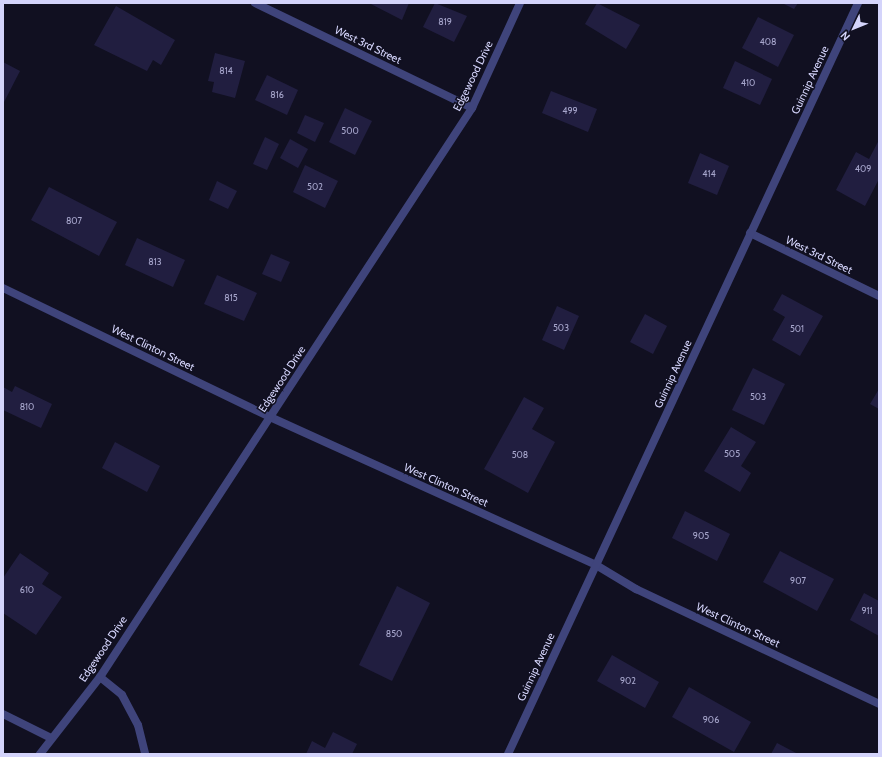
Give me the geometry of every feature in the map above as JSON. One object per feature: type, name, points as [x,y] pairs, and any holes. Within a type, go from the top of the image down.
[{"type":"street","name":"West 3rd Street","points":[[254,3],[472,108]]},
{"type":"street","name":"Edgewood Drive","points":[[40,754],[100,677],[472,108],[520,3]]},
{"type":"street","name":"Guinnip Avenue","points":[[508,754],[858,3]]},
{"type":"street","name":"West 3rd Street","points":[[750,234],[879,296]]},
{"type":"street","name":"West Clinton Street","points":[[3,288],[270,417],[596,565],[636,588],[879,704]]},
{"type":"street","points":[[100,677],[122,695],[138,726],[144,754]]},
{"type":"street","points":[[3,714],[51,738]]},
{"type":"building","points":[[369,3],[409,3],[402,20]]},
{"type":"building","points":[[435,3],[467,16],[454,42],[423,27]]},
{"type":"building","points":[[597,3],[640,25],[626,49],[585,24]]},
{"type":"building","points":[[782,3],[798,3],[794,9]]},
{"type":"building","points":[[116,6],[175,40],[161,65],[153,60],[147,71],[94,45]]},
{"type":"building","points":[[758,17],[794,35],[778,67],[742,48]]},
{"type":"building","points":[[215,53],[245,61],[235,98],[212,92],[214,82],[208,81]]},
{"type":"building","points":[[735,61],[772,79],[760,105],[723,88]]},
{"type":"building","points":[[3,62],[20,71],[3,104]]},
{"type":"building","points":[[267,75],[298,90],[287,115],[255,100]]},
{"type":"building","points":[[551,91],[597,109],[588,132],[542,113]]},
{"type":"building","points":[[345,108],[372,121],[355,155],[329,142]]},
{"type":"building","points":[[305,115],[324,123],[315,142],[297,133]]},
{"type":"building","points":[[265,137],[279,144],[267,170],[253,164]]},
{"type":"building","points":[[290,139],[308,149],[298,168],[280,158]]},
{"type":"building","points":[[879,140],[879,179],[865,206],[836,190],[856,152],[869,159]]},
{"type":"building","points":[[700,153],[729,166],[717,195],[688,183]]},
{"type":"building","points":[[305,165],[338,181],[325,208],[293,192]]},
{"type":"building","points":[[217,181],[237,191],[228,209],[209,200]]},
{"type":"building","points":[[49,187],[117,222],[99,256],[31,220]]},
{"type":"building","points":[[137,238],[185,260],[173,287],[125,265]]},
{"type":"building","points":[[271,254],[290,262],[281,282],[262,274]]},
{"type":"building","points":[[217,275],[257,293],[244,321],[204,304]]},
{"type":"building","points":[[782,294],[823,316],[800,356],[772,340],[785,317],[773,310]]},
{"type":"building","points":[[557,306],[579,316],[564,350],[542,340]]},
{"type":"building","points":[[645,314],[667,326],[653,354],[630,342]]},
{"type":"building","points":[[753,368],[785,384],[764,425],[732,410]]},
{"type":"building","points":[[15,386],[52,404],[41,428],[3,410],[3,387],[12,392]]},
{"type":"building","points":[[879,389],[879,409],[870,404]]},
{"type":"building","points":[[524,397],[544,408],[532,429],[555,442],[528,493],[484,469]]},
{"type":"building","points":[[731,427],[756,442],[741,466],[751,473],[740,492],[704,471]]},
{"type":"building","points":[[115,442],[160,466],[147,492],[102,468]]},
{"type":"building","points":[[685,511],[730,534],[717,561],[672,538]]},
{"type":"building","points":[[780,551],[834,579],[817,611],[763,582]]},
{"type":"building","points":[[20,553],[49,573],[42,584],[62,597],[36,635],[3,613],[3,578]]},
{"type":"building","points":[[397,586],[430,603],[392,681],[359,665]]},
{"type":"building","points":[[864,593],[879,601],[879,636],[850,620]]},
{"type":"building","points":[[612,655],[659,682],[645,708],[597,681]]},
{"type":"building","points":[[689,687],[751,722],[734,752],[672,717]]},
{"type":"building","points":[[333,732],[357,744],[352,754],[306,754],[312,741],[325,748]]},
{"type":"building","points":[[777,743],[798,754],[771,754]]}]
